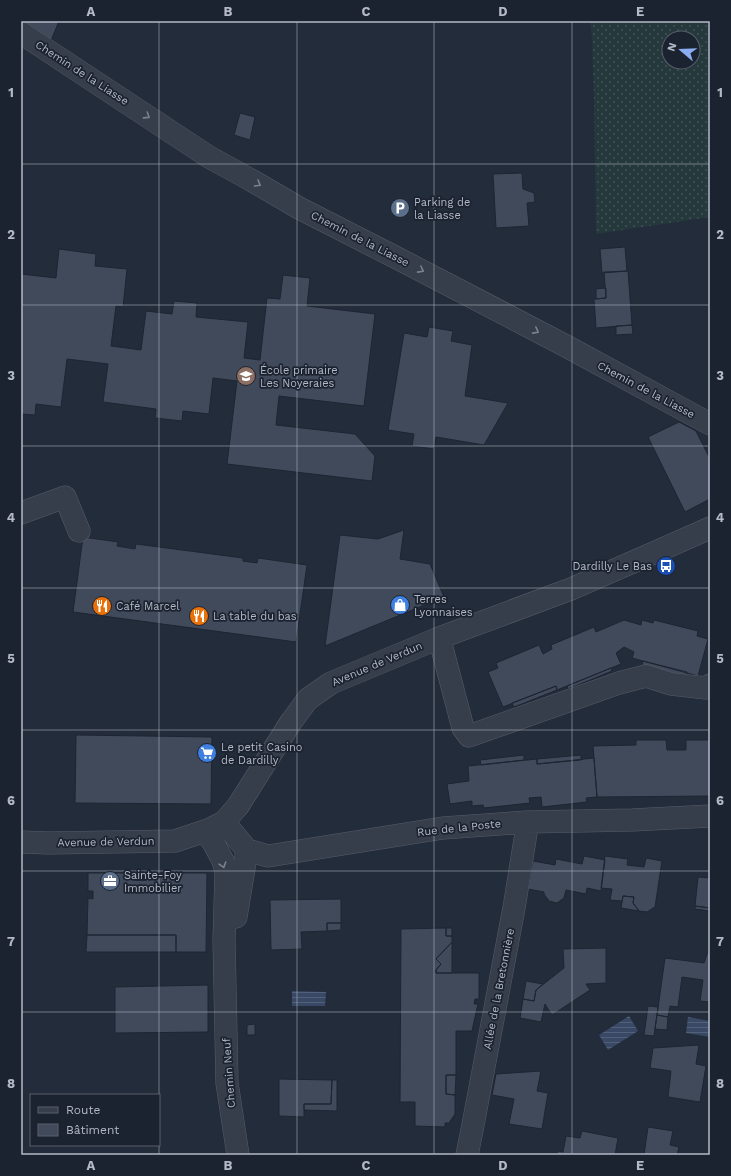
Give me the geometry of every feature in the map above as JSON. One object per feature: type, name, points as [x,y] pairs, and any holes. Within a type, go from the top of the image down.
[{"type":"street","name":"Chemin de la Liasse","points":[[21,34],[209,157],[292,204],[559,342],[710,424]]},
{"type":"street","points":[[21,513],[65,497],[79,531]]},
{"type":"street","name":"Avenue de Verdun","points":[[21,842],[175,841],[214,826],[238,806],[291,722],[308,699],[331,683],[439,638],[571,588],[710,528]]},
{"type":"street","points":[[442,648],[463,728],[469,736],[619,683],[646,676],[671,684],[706,688],[710,685]]},
{"type":"street","name":"Rue de la Poste","points":[[247,850],[268,856],[443,828],[527,822],[632,820],[710,816]]},
{"type":"street","name":"Allée de la Bretonnière","points":[[467,1155],[514,908],[527,822]]},
{"type":"street","points":[[214,826],[247,850]]},
{"type":"street","name":"Chemin Neuf","points":[[214,826],[213,842],[223,861],[226,872],[224,904],[227,1083],[238,1155]]},
{"type":"street","name":"Chemin Neuf","points":[[225,990],[247,850]]},
{"type":"green space","points":[[590,21],[710,21],[710,217],[596,234],[594,99]]},
{"type":"water","points":[[292,991],[326,992],[325,1006],[292,1006]]},
{"type":"water","points":[[629,1016],[638,1031],[608,1050],[599,1035]]},
{"type":"water","points":[[688,1017],[710,1021],[710,1037],[686,1033]]},
{"type":"building","points":[[21,21],[59,21],[50,43],[21,23]]},
{"type":"building","points":[[240,113],[255,117],[250,140],[234,135]]},
{"type":"building","points":[[522,173],[523,189],[534,193],[535,202],[527,203],[529,226],[496,228],[493,174]]},
{"type":"building","points":[[625,247],[627,271],[602,273],[600,249]]},
{"type":"building","points":[[59,249],[96,254],[95,266],[127,269],[123,307],[116,306],[111,346],[141,350],[146,311],[172,314],[174,301],[197,303],[196,317],[248,322],[244,358],[260,360],[267,298],[280,299],[283,275],[310,278],[307,306],[375,314],[364,406],[279,396],[276,425],[355,434],[375,456],[372,481],[227,464],[237,381],[213,378],[209,414],[183,411],[182,421],[155,418],[156,409],[103,402],[108,364],[67,359],[61,407],[36,404],[35,415],[21,414],[21,274],[56,278]]},
{"type":"building","points":[[628,271],[632,325],[596,328],[594,299],[606,298],[604,272]]},
{"type":"building","points":[[606,288],[606,298],[596,299],[596,289]]},
{"type":"building","points":[[632,325],[633,334],[616,335],[616,326]]},
{"type":"building","points":[[429,327],[453,331],[451,341],[472,345],[465,396],[508,403],[484,445],[436,437],[434,449],[412,446],[414,434],[388,430],[404,333],[427,337]]},
{"type":"building","points":[[679,422],[696,431],[710,459],[710,499],[685,512],[648,437]]},
{"type":"building","points":[[404,530],[400,559],[430,564],[444,597],[325,646],[340,535],[378,539]]},
{"type":"building","points":[[83,537],[118,542],[117,546],[135,549],[136,544],[243,558],[243,561],[257,563],[258,558],[307,565],[296,642],[73,612]]},
{"type":"building","points":[[624,620],[641,625],[642,620],[653,623],[654,620],[698,631],[697,636],[708,639],[698,676],[632,658],[634,652],[624,647],[616,653],[621,664],[557,690],[556,686],[503,707],[488,672],[498,668],[496,663],[539,645],[543,654],[552,649],[551,645],[594,627],[596,632]]},
{"type":"building","points":[[643,661],[687,672],[685,677],[642,665]]},
{"type":"building","points":[[611,668],[612,671],[568,689],[567,686]]},
{"type":"building","points":[[556,686],[557,690],[514,707],[512,703]]},
{"type":"building","points":[[76,735],[212,737],[211,804],[75,803]]},
{"type":"building","points":[[636,740],[666,740],[667,750],[686,750],[686,740],[710,740],[710,796],[597,797],[593,746],[636,745]]},
{"type":"building","points":[[524,755],[524,760],[481,765],[480,760]]},
{"type":"building","points":[[581,755],[581,760],[537,764],[537,759]]},
{"type":"building","points":[[594,758],[597,797],[586,798],[587,802],[542,807],[541,797],[529,798],[530,803],[484,808],[483,805],[472,806],[472,801],[450,804],[447,784],[469,781],[468,766],[537,759],[537,764]]},
{"type":"building","points":[[584,856],[605,860],[601,891],[587,888],[586,894],[566,890],[564,898],[557,903],[549,901],[544,892],[528,889],[533,861],[555,865],[556,859],[582,864]]},
{"type":"building","points":[[605,856],[628,859],[627,865],[644,867],[646,858],[662,861],[655,907],[647,912],[639,911],[633,903],[634,897],[623,896],[622,901],[610,900],[612,889],[601,888]]},
{"type":"building","points":[[88,873],[135,873],[135,880],[145,880],[145,876],[158,876],[158,873],[207,873],[206,952],[176,952],[176,935],[87,935],[88,898],[93,899],[93,891],[88,891]]},
{"type":"building","points":[[135,873],[145,873],[145,880],[135,880]]},
{"type":"building","points":[[698,877],[710,878],[710,908],[695,906]]},
{"type":"building","points":[[623,896],[634,897],[633,903],[639,911],[621,908]]},
{"type":"building","points":[[341,899],[341,923],[327,923],[327,931],[301,932],[302,949],[271,950],[270,900]]},
{"type":"building","points":[[695,906],[710,908],[710,911],[695,909]]},
{"type":"building","points":[[327,923],[341,923],[341,930],[327,931]]},
{"type":"building","points":[[446,928],[446,936],[452,936],[452,942],[436,959],[441,964],[436,970],[436,973],[479,973],[479,999],[475,999],[474,1004],[478,1004],[472,1031],[456,1031],[456,1075],[446,1075],[446,1094],[455,1095],[455,1114],[449,1123],[445,1123],[445,1127],[415,1126],[415,1102],[400,1102],[401,929]]},
{"type":"building","points":[[446,928],[452,928],[452,936],[446,936]]},
{"type":"building","points":[[87,935],[176,935],[176,952],[86,952]]},
{"type":"building","points":[[452,942],[452,973],[436,973],[436,970],[441,964],[436,959]]},
{"type":"building","points":[[606,948],[606,983],[586,984],[590,990],[552,1015],[545,1004],[541,1022],[520,1018],[523,999],[534,1001],[536,990],[564,968],[563,949]]},
{"type":"building","points":[[708,951],[710,951],[710,1002],[700,1001],[703,980],[682,977],[678,1007],[670,1006],[668,1017],[657,1015],[665,958],[704,963]]},
{"type":"building","points":[[526,981],[543,984],[536,990],[534,1001],[523,999]]},
{"type":"building","points":[[208,985],[208,1032],[115,1033],[115,987]]},
{"type":"building","points":[[648,1006],[658,1007],[654,1036],[644,1035]]},
{"type":"building","points":[[657,1015],[668,1017],[667,1030],[655,1029]]},
{"type":"building","points":[[255,1024],[255,1035],[247,1035],[247,1025]]},
{"type":"building","points":[[699,1045],[696,1064],[706,1066],[700,1102],[668,1097],[671,1071],[650,1068],[653,1048]]},
{"type":"building","points":[[541,1071],[537,1091],[548,1093],[542,1129],[509,1124],[514,1099],[492,1095],[496,1074]]},
{"type":"building","points":[[446,1075],[456,1075],[455,1095],[446,1094]]},
{"type":"building","points":[[279,1079],[332,1080],[331,1104],[304,1104],[304,1117],[279,1116]]},
{"type":"building","points":[[332,1080],[337,1080],[337,1111],[304,1110],[304,1104],[331,1104]]},
{"type":"building","points":[[648,1127],[673,1131],[670,1145],[679,1147],[677,1155],[644,1155]]},
{"type":"building","points":[[582,1131],[618,1138],[615,1155],[557,1155],[558,1151],[563,1152],[566,1136],[580,1138]]},
{"type":"place","name":"Parking de la Liasse","points":[[400,208]]},
{"type":"place","name":"École primaire Les Noyeraies","points":[[246,376]]},
{"type":"place","name":"Dardilly Le Bas","points":[[666,566]]},
{"type":"place","name":"Terres Lyonnaises","points":[[400,605]]},
{"type":"place","name":"Café Marcel","points":[[102,606]]},
{"type":"place","name":"La table du bas","points":[[199,616]]},
{"type":"place","name":"Le petit Casino de Dardilly","points":[[207,753]]},
{"type":"place","name":"Sainte-Foy Immobilier","points":[[110,881]]}]
